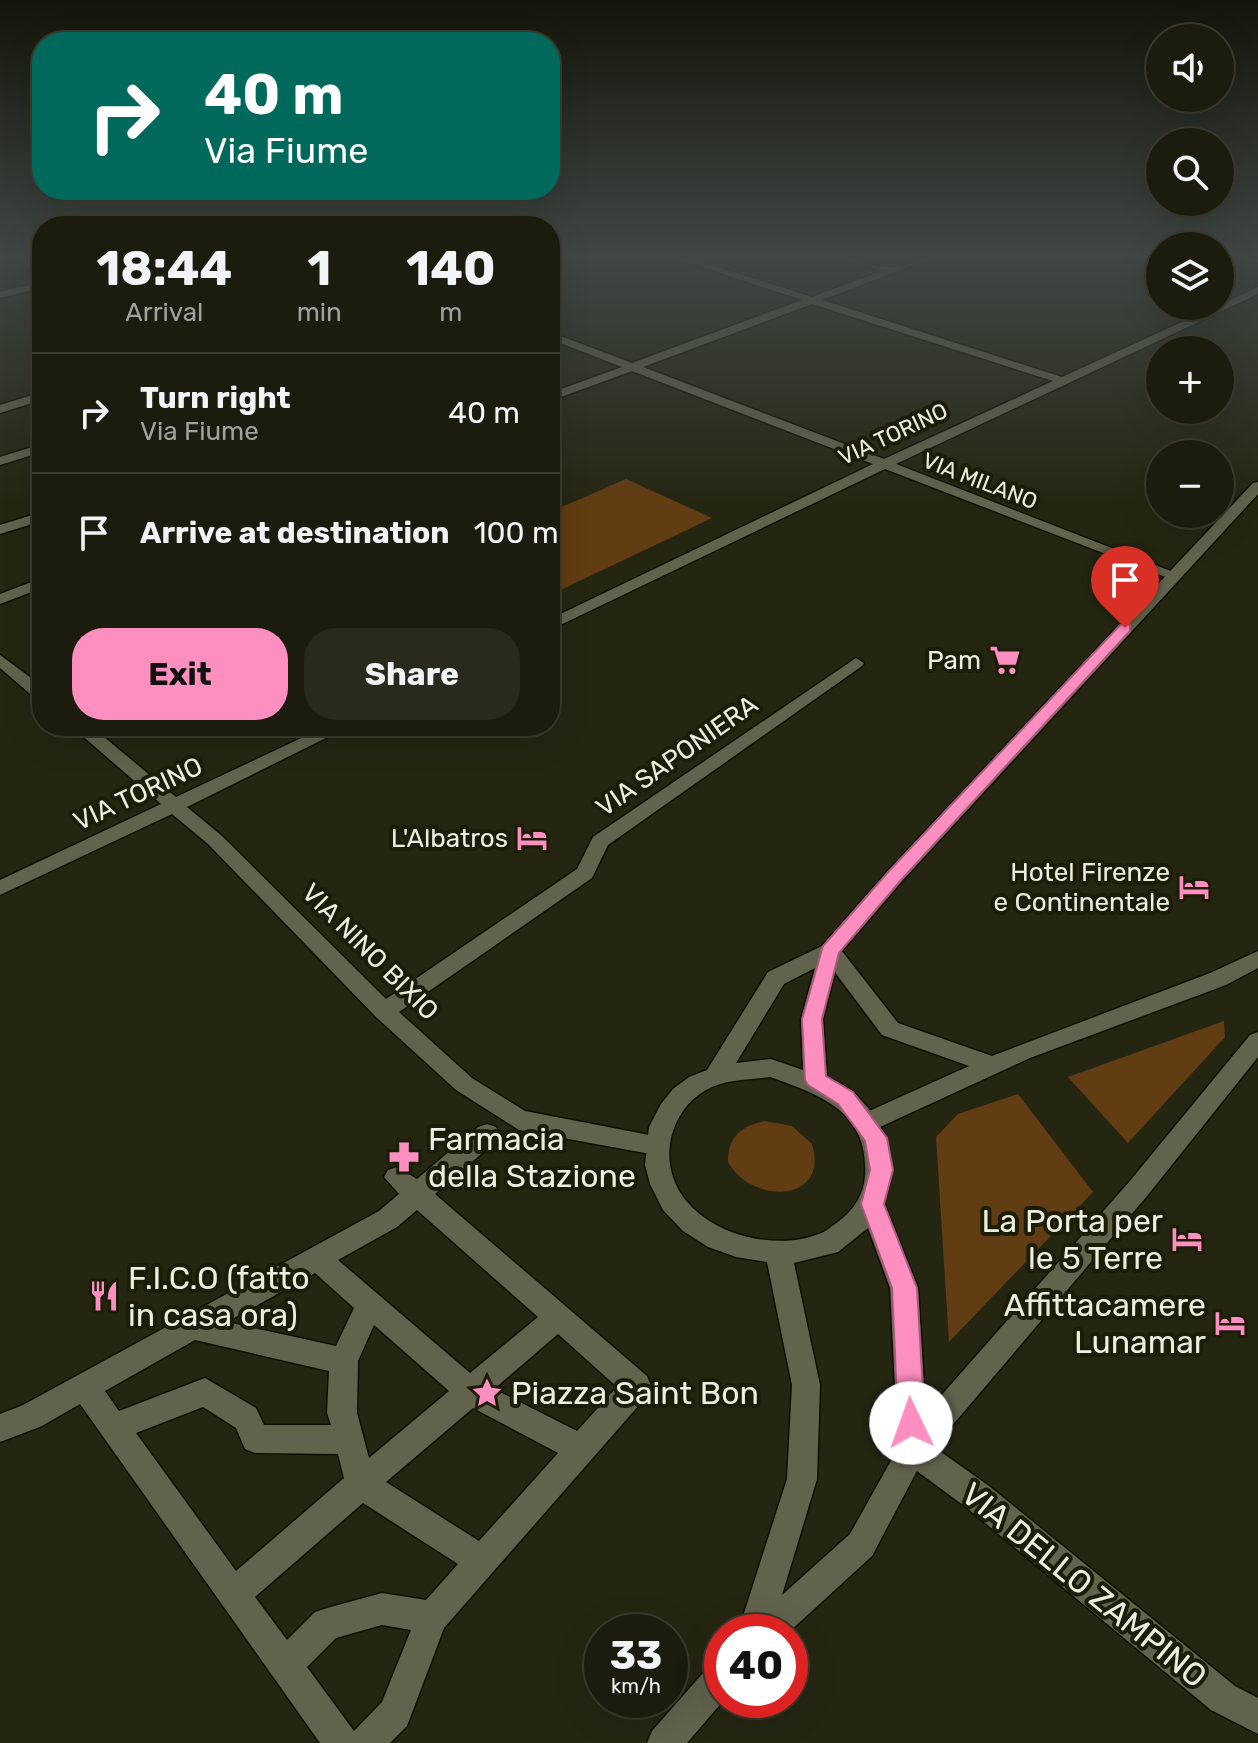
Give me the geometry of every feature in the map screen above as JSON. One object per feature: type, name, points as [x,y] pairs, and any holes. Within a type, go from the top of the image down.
[{"type":"street","points":[[560,393],[706,339]]},
{"type":"street","points":[[935,339],[1064,381]]},
{"type":"street","name":"VIA TORINO","points":[[560,620],[1153,339]]},
{"type":"street","name":"VIA MILANO","points":[[560,341],[1173,575]]},
{"type":"street","points":[[0,409],[32,399]]},
{"type":"street","points":[[0,461],[32,451]]},
{"type":"street","points":[[716,1076],[776,978],[830,951],[896,875],[1258,486]]},
{"type":"street","points":[[0,530],[32,519]]},
{"type":"street","points":[[0,599],[32,587]]},
{"type":"street","points":[[0,660],[32,687]]},
{"type":"street","name":"VIA SAPONIERA","points":[[384,1011],[585,873],[600,841],[856,663]]},
{"type":"street","name":"VIA NINO BIXIO","points":[[92,736],[215,840],[384,1011],[464,1084],[519,1120],[656,1145]]},
{"type":"street","name":"VIA TORINO","points":[[0,888],[320,736]]},
{"type":"street","points":[[830,951],[890,1029],[992,1065]]},
{"type":"street","points":[[815,1080],[812,1019],[830,951]]},
{"type":"street","points":[[867,1123],[992,1065],[1218,979],[1258,959]]},
{"type":"street","points":[[785,1614],[861,1545],[913,1450],[1138,1189],[1258,1041]]},
{"type":"street","points":[[771,1068],[815,1080],[846,1098],[876,1138],[882,1170],[872,1204],[861,1220],[828,1243],[778,1253],[746,1249],[724,1242],[685,1218],[657,1173],[656,1145],[668,1111],[695,1086],[716,1076],[771,1068]]},
{"type":"street","points":[[0,1428],[32,1416],[388,1219],[406,1186],[487,1134]]},
{"type":"street","points":[[366,1743],[395,1714],[432,1617],[637,1386],[406,1186]]},
{"type":"street","points":[[872,1204],[904,1288],[913,1450]]},
{"type":"street","points":[[760,1614],[802,1479],[806,1385],[778,1253]]},
{"type":"street","points":[[316,1258],[471,1392],[581,1449]]},
{"type":"street","points":[[369,1304],[344,1361],[342,1413],[361,1484],[482,1561]]},
{"type":"street","points":[[234,1594],[558,1317]]},
{"type":"street","points":[[192,1327],[344,1361]]},
{"type":"street","points":[[85,1387],[341,1743]]},
{"type":"street","points":[[114,1427],[205,1392],[246,1418],[255,1439],[349,1440]]},
{"type":"street","name":"VIA DELLO ZAMPINO","points":[[913,1450],[978,1497],[1223,1698],[1258,1717]]},
{"type":"street","points":[[285,1666],[327,1624],[382,1609],[432,1617]]},
{"type":"street","points":[[664,1743],[704,1697]]},
{"type":"shaded area","points":[[626,479],[712,518],[560,590],[560,508]]},
{"type":"shaded area","points":[[1224,1021],[1225,1037],[1128,1143],[1068,1077]]},
{"type":"shaded area","points":[[1018,1094],[1093,1192],[949,1342],[936,1137],[958,1114]]},
{"type":"shaded area","points":[[765,1121],[792,1126],[812,1144],[815,1163],[810,1177],[800,1187],[770,1191],[754,1186],[728,1162],[733,1139],[749,1126]]},
{"type":"place","name":"Pam","points":[[1005,660]]},
{"type":"place","name":"L'Albatros","points":[[532,838]]},
{"type":"place","name":"Hotel Firenze e Continentale","points":[[1194,887]]},
{"type":"place","name":"Farmacia della Stazione","points":[[404,1157]]},
{"type":"place","name":"La Porta per le 5 Terre","points":[[1187,1239]]},
{"type":"place","name":"F.I.C.O (fatto in casa ora)","points":[[104,1296]]},
{"type":"place","name":"Affittacamere Lunamar","points":[[1230,1323]]},
{"type":"place","name":"Piazza Saint Bon","points":[[487,1393]]},
{"type":"route","points":[[911,1423],[904,1288],[872,1204],[882,1170],[876,1138],[846,1098],[815,1080],[812,1019],[830,951],[896,875],[1125,628]]}]
